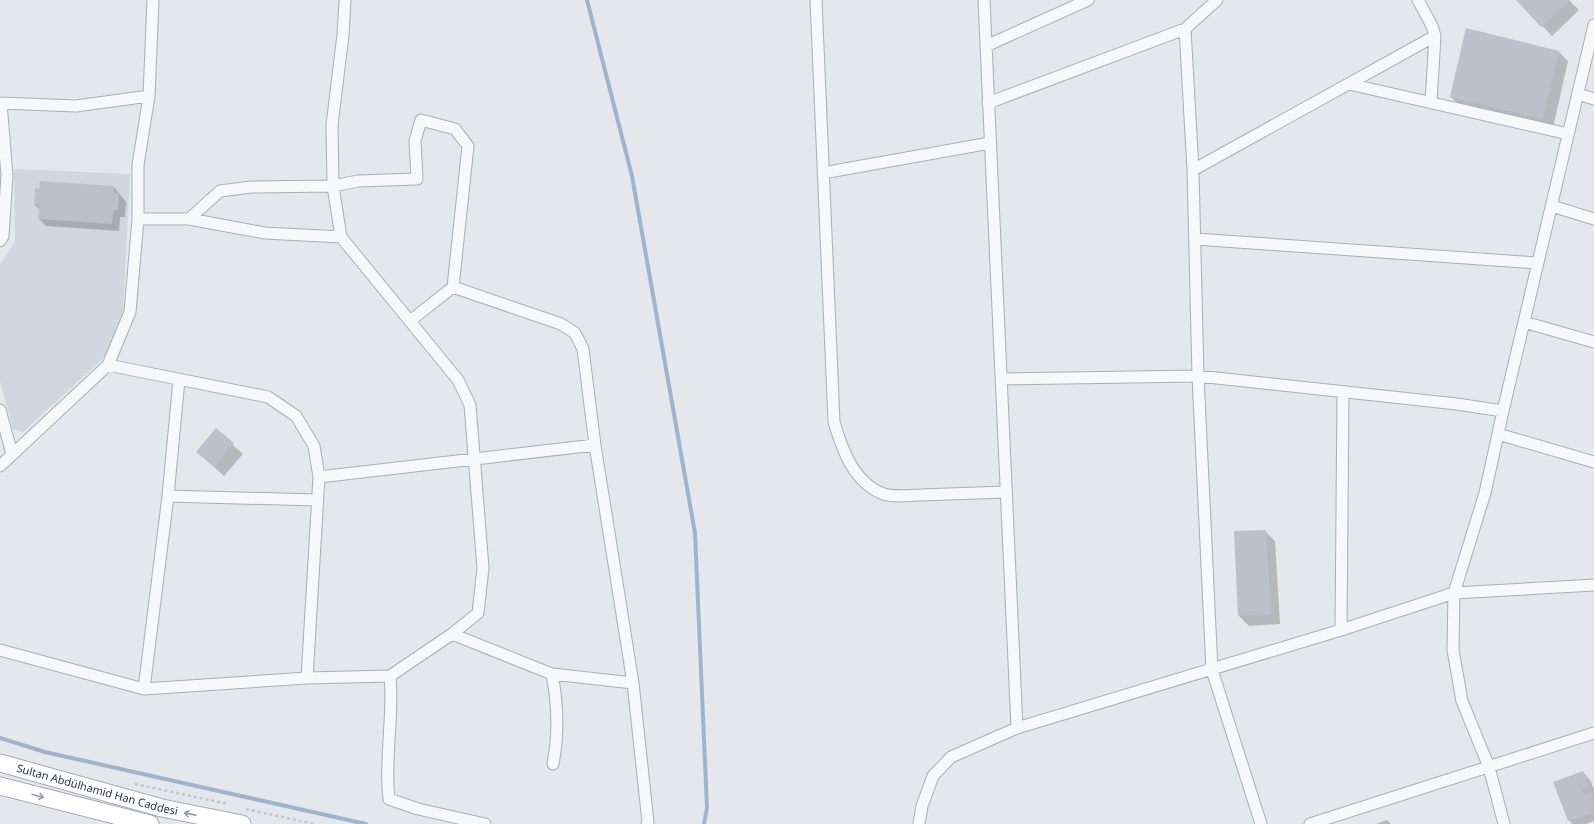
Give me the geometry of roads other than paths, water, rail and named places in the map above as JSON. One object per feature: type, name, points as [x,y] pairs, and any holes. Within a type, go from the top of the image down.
[{"type":"main road","name":"Sultan Abdülhamid Han Caddesi","points":[[0,762],[162,808],[243,816]]},
{"type":"main road","name":"Sultan Abdülhamid Han Caddesi","points":[[0,786],[150,824]]},
{"type":"street","points":[[0,466],[108,365],[130,312],[138,219],[138,165],[149,96],[153,0]]},
{"type":"street","points":[[0,650],[144,689],[308,678],[390,676],[452,634],[478,613],[483,568],[470,405],[458,380],[341,237],[333,186],[332,125],[343,35],[344,0]]},
{"type":"street","points":[[816,0],[834,422],[840,444],[850,464],[864,481],[882,493],[900,495],[1006,492]]},
{"type":"street","points":[[984,0],[1017,728]]},
{"type":"street","points":[[986,46],[1088,0]]},
{"type":"street","points":[[988,103],[1185,29],[1216,0]]},
{"type":"street","points":[[1418,0],[1432,26],[1434,36],[1431,102]]},
{"type":"street","points":[[1504,824],[1489,767],[1462,701],[1453,650],[1454,593],[1485,493],[1594,25]]},
{"type":"street","points":[[1185,29],[1193,170],[1198,376],[1212,670],[1260,824]]},
{"type":"street","points":[[1193,170],[1434,36]]},
{"type":"street","points":[[1349,84],[1568,134]]},
{"type":"street","points":[[1578,94],[1594,99]]},
{"type":"street","points":[[0,241],[3,236],[7,175],[0,103],[76,106],[149,96]]},
{"type":"street","points":[[189,219],[220,190],[251,187],[333,186],[358,181],[417,179],[415,141],[421,120],[455,129],[468,146],[453,286],[410,321]]},
{"type":"street","points":[[823,173],[990,144]]},
{"type":"street","points":[[1552,206],[1594,219]]},
{"type":"street","points":[[138,219],[189,219],[265,233],[341,237]]},
{"type":"street","points":[[1195,239],[1538,263]]},
{"type":"street","points":[[453,286],[561,324],[575,333],[583,349],[594,445],[633,683],[647,824]]},
{"type":"street","points":[[1524,322],[1594,342]]},
{"type":"street","points":[[108,365],[268,397],[296,416],[314,446],[319,477],[316,500],[308,678]]},
{"type":"street","points":[[1001,379],[1198,376],[1344,393],[1457,404],[1503,411]]},
{"type":"street","points":[[144,689],[168,496],[180,380]]},
{"type":"street","points":[[1342,630],[1344,393]]},
{"type":"street","points":[[0,410],[12,454]]},
{"type":"street","points":[[1498,434],[1594,462]]},
{"type":"street","points":[[319,477],[594,445]]},
{"type":"street","points":[[168,496],[316,500]]},
{"type":"street","points":[[919,824],[922,806],[933,776],[951,757],[1017,728],[1342,630],[1454,593],[1594,585]]},
{"type":"street","points":[[452,634],[552,674],[633,683]]},
{"type":"street","points":[[552,674],[558,710],[558,741],[553,764]]},
{"type":"street","points":[[390,676],[392,698],[387,782],[389,799],[418,809],[485,824]]},
{"type":"street","points":[[1310,824],[1594,733]]},
{"type":"waterway","points":[[587,0],[632,176],[695,533],[707,808],[704,824]]},
{"type":"waterway","points":[[0,738],[45,752],[366,824]]}]
